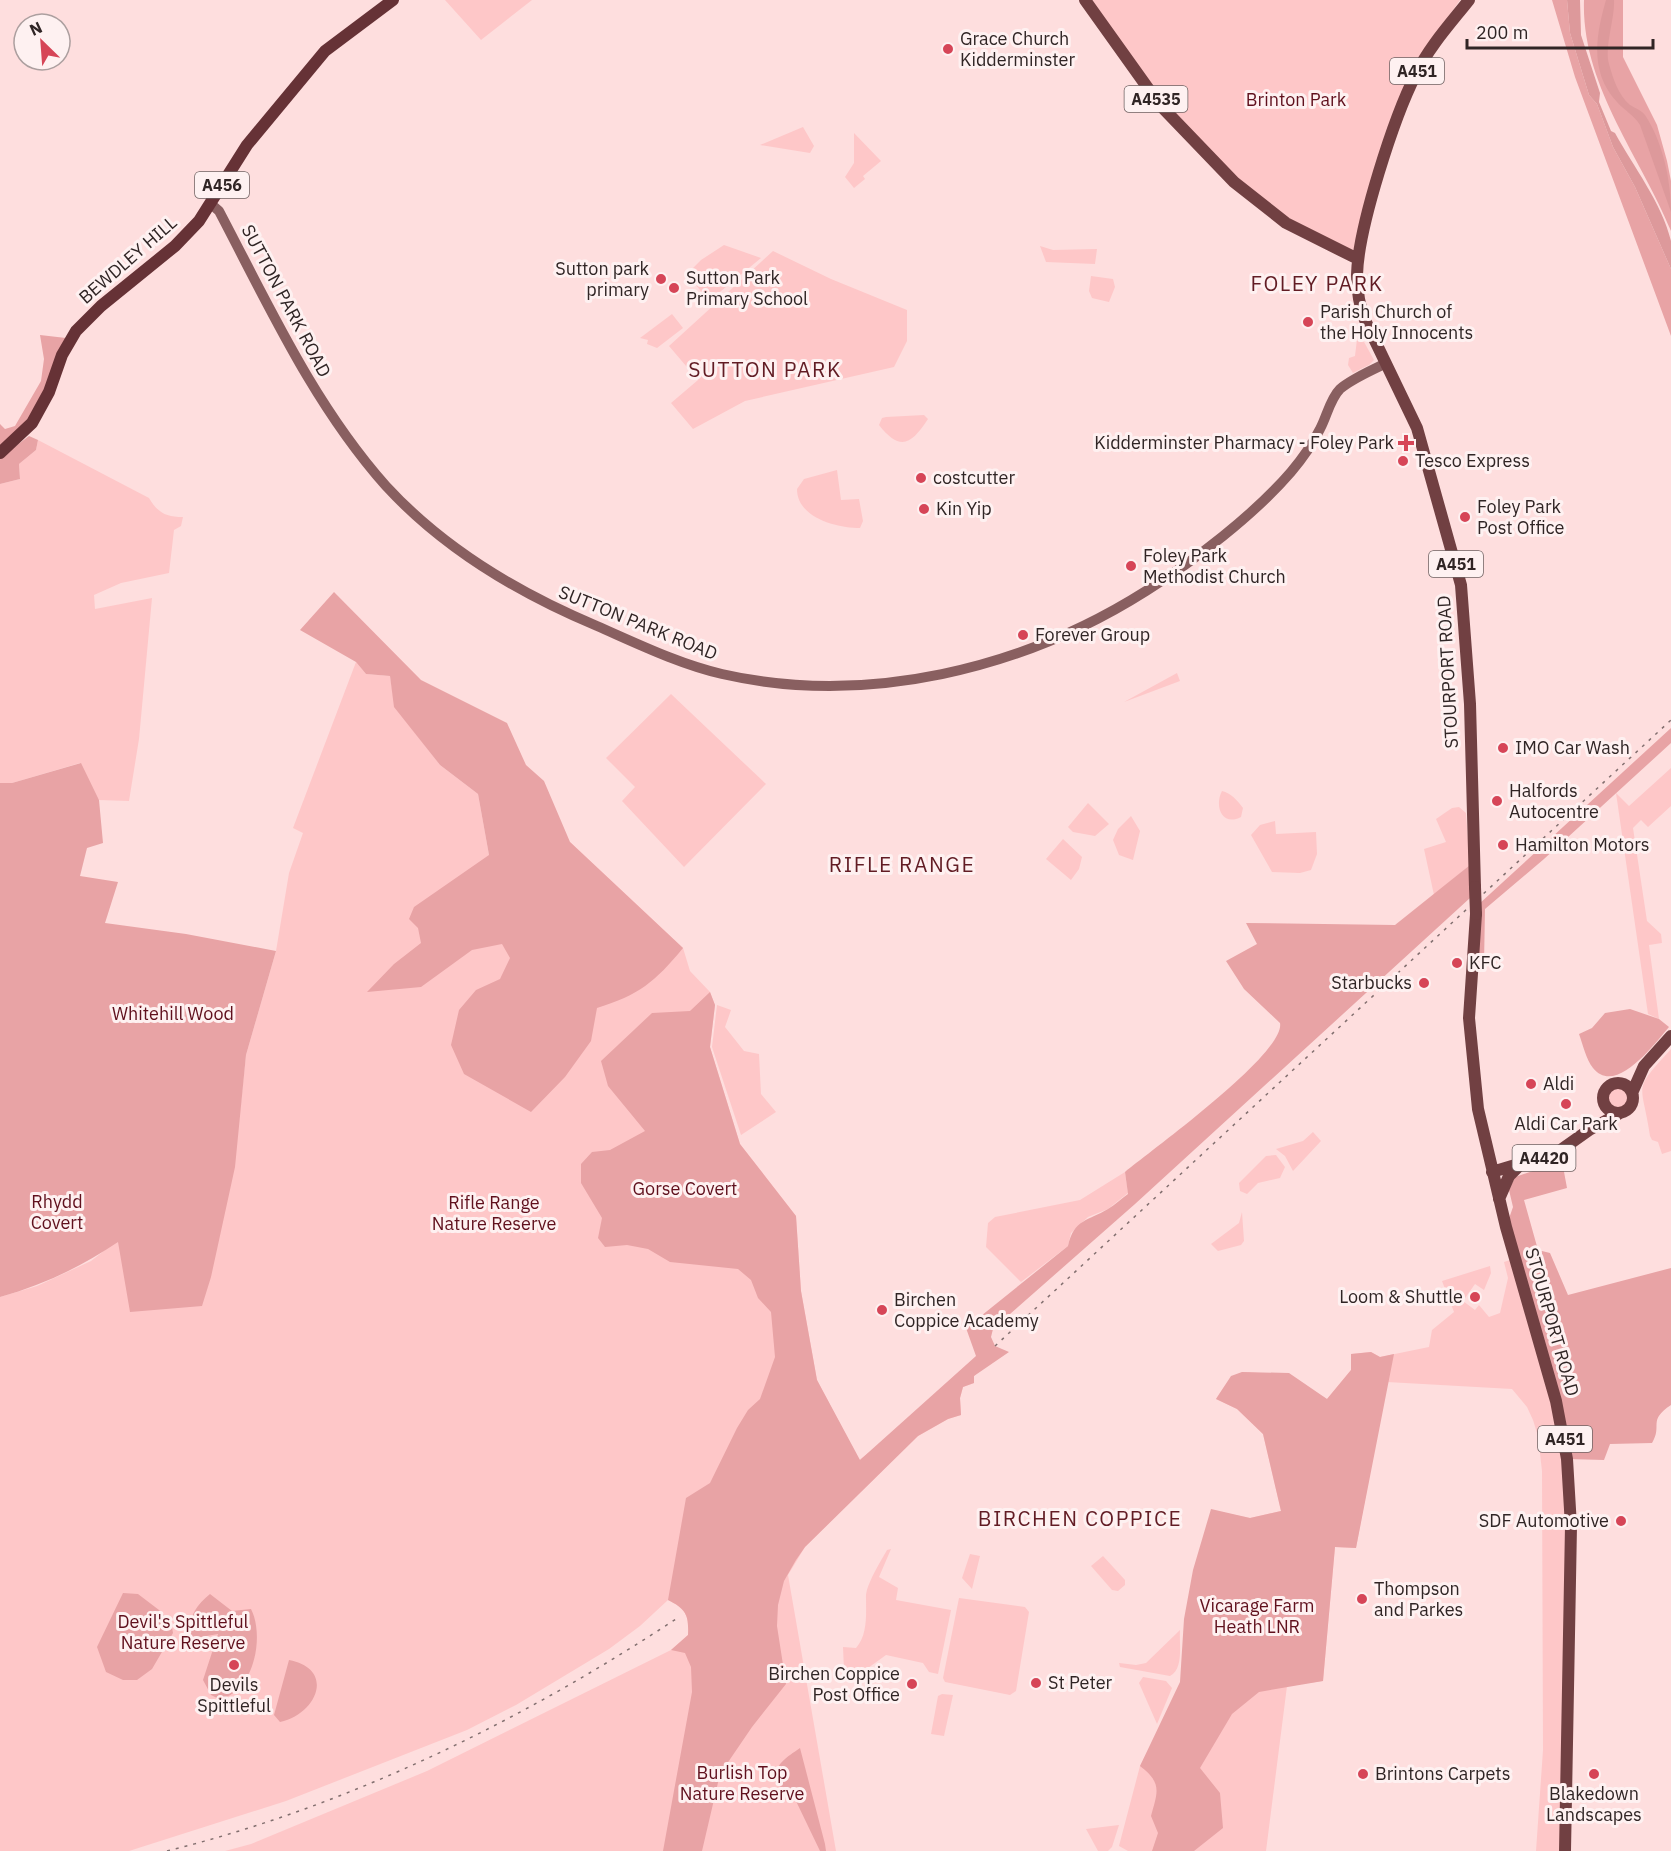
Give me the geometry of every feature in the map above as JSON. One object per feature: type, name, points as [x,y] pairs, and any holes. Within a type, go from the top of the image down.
[{"type":"highway","name":"BEWDLEY HILL","points":[[0,453],[32,423],[49,392],[62,355],[76,332],[101,306],[187,234],[211,204],[247,145],[325,51],[393,0]]},
{"type":"main road","name":"A4535","points":[[1085,0],[1160,105],[1246,194],[1286,223],[1358,259]]},
{"type":"main road","name":"A451","points":[[1358,259],[1386,153],[1415,75],[1469,0]]},
{"type":"main road","name":"SUTTON PARK ROAD","points":[[211,204],[219,211],[320,400],[384,483],[434,532],[478,564],[553,608],[685,664],[760,681],[832,687],[933,675],[1012,656],[1090,622],[1172,574],[1240,519],[1287,477],[1301,460],[1311,447],[1338,392],[1386,363]]},
{"type":"main road","name":"STOURPORT ROAD","points":[[1358,259],[1359,303],[1423,446],[1461,585],[1470,704],[1476,914],[1470,1028],[1478,1109],[1492,1172],[1556,1401],[1567,1459],[1571,1526],[1565,1851]]},
{"type":"main road","points":[[1644,1066],[1632,1093],[1631,1106],[1620,1113],[1610,1111],[1604,1105],[1604,1091],[1644,1066],[1671,1036]]},
{"type":"main road","points":[[1619,1083],[1627,1086],[1632,1093]]},
{"type":"main road","name":"A4420","points":[[1589,1130],[1604,1105]]},
{"type":"main road","name":"A4420","points":[[1492,1172],[1558,1152],[1589,1130],[1620,1113]]},
{"type":"main road","points":[[1499,1198],[1509,1176],[1521,1164]]},
{"type":"green space","points":[[445,0],[532,0],[481,40]]},
{"type":"green space","name":"Brinton Park","points":[[1089,0],[1460,0],[1411,70],[1383,151],[1354,256],[1270,209],[1172,115]]},
{"type":"green space","points":[[1552,0],[1567,0],[1570,33],[1589,95],[1597,104],[1613,147],[1635,187],[1671,269],[1671,336],[1575,77]]},
{"type":"green space","points":[[1584,0],[1623,0],[1623,57],[1657,125],[1667,161],[1671,181],[1671,231],[1602,91],[1592,62],[1586,31]]},
{"type":"green space","points":[[803,127],[814,146],[810,153],[760,145]]},
{"type":"green space","points":[[854,133],[881,161],[863,176],[865,179],[854,188],[845,177],[854,163]]},
{"type":"green space","points":[[724,245],[761,258],[709,301],[687,274],[701,260]]},
{"type":"green space","points":[[1040,246],[1053,250],[1097,249],[1095,264],[1046,262]]},
{"type":"green space","points":[[773,251],[831,279],[907,310],[907,341],[894,367],[745,401],[693,429],[671,403],[698,380],[669,346]]},
{"type":"green space","points":[[1091,276],[1113,279],[1115,287],[1109,302],[1092,298],[1089,291]]},
{"type":"green space","points":[[672,314],[683,328],[657,348],[647,344],[648,340],[640,338]]},
{"type":"green space","points":[[1358,331],[1374,360],[1353,373],[1348,365],[1349,358],[1355,356]]},
{"type":"green space","points":[[40,335],[66,338],[48,385],[23,428],[0,449],[0,424],[5,429],[15,426],[41,381],[44,359]]},
{"type":"green space","points":[[924,415],[928,419],[917,434],[906,442],[894,439],[879,425],[882,418],[886,417]]},
{"type":"green space","points":[[29,436],[38,440],[36,450],[19,464],[20,479],[0,484],[0,458]]},
{"type":"green space","points":[[38,440],[149,498],[163,513],[183,517],[181,526],[174,530],[169,573],[121,583],[94,595],[95,609],[152,598],[139,739],[129,801],[99,800],[80,763],[12,783],[0,783],[0,484],[20,479],[19,464],[36,450]]},
{"type":"green space","points":[[837,470],[841,500],[859,499],[863,521],[860,528],[840,526],[820,519],[811,514],[799,499],[797,489],[804,479]]},
{"type":"green space","points":[[334,592],[421,680],[507,723],[526,765],[544,781],[570,842],[683,948],[664,970],[645,986],[624,998],[597,1008],[591,1041],[565,1077],[531,1112],[464,1074],[451,1045],[459,1010],[476,990],[500,979],[510,958],[502,944],[472,950],[421,987],[367,992],[394,964],[421,943],[418,928],[409,919],[414,907],[489,855],[478,794],[440,765],[394,707],[390,676],[366,674],[356,662],[300,630]]},
{"type":"green space","points":[[356,662],[366,674],[390,676],[395,707],[440,765],[478,794],[489,855],[570,842],[683,948],[690,971],[710,992],[715,1005],[710,1047],[740,1144],[796,1216],[801,1291],[817,1380],[859,1460],[979,1371],[974,1376],[974,1383],[963,1387],[960,1398],[961,1415],[948,1419],[918,1436],[805,1547],[788,1575],[836,1851],[225,1851],[251,1844],[427,1771],[671,1650],[688,1635],[688,1622],[683,1610],[668,1600],[640,1626],[609,1649],[516,1705],[467,1730],[286,1801],[129,1851],[0,1851],[0,1297],[37,1286],[91,1261],[236,1148],[246,1055],[276,951],[289,873],[303,833],[293,828]]},
{"type":"green space","points":[[1177,673],[1180,681],[1124,702]]},
{"type":"green space","points":[[671,694],[766,784],[684,867],[622,801],[635,787],[606,758]]},
{"type":"green space","points":[[1671,728],[1671,743],[1544,859],[1485,909],[1484,964],[1479,964],[1479,904]]},
{"type":"green space","points":[[81,763],[99,800],[103,843],[87,848],[80,876],[118,882],[105,923],[186,934],[276,951],[246,1055],[235,1167],[211,1277],[202,1306],[130,1312],[118,1242],[61,1274],[0,1297],[0,783],[12,783]]},
{"type":"green space","points":[[1671,768],[1671,806],[1648,827],[1641,820],[1633,828],[1647,921],[1661,934],[1662,943],[1649,945],[1659,1019],[1648,1014],[1616,793],[1629,806]]},
{"type":"green space","points":[[1222,791],[1234,797],[1243,808],[1241,817],[1229,819],[1221,813],[1219,803]]},
{"type":"green space","points":[[1088,803],[1109,824],[1095,836],[1073,832],[1068,827]]},
{"type":"green space","points":[[1459,807],[1466,813],[1470,865],[1434,895],[1424,849],[1446,842],[1436,819],[1452,808]]},
{"type":"green space","points":[[1131,816],[1140,831],[1133,860],[1119,855],[1113,840],[1118,829]]},
{"type":"green space","points":[[1275,821],[1276,834],[1316,832],[1317,854],[1311,870],[1300,873],[1272,872],[1251,835],[1260,825]]},
{"type":"green space","points":[[1063,839],[1082,857],[1079,869],[1071,880],[1046,859]]},
{"type":"green space","name":"Gorse Covert","points":[[1470,865],[1470,898],[1135,1204],[993,1329],[991,1337],[995,1346],[1009,1352],[974,1376],[974,1383],[963,1387],[960,1398],[961,1415],[948,1419],[918,1436],[805,1547],[784,1581],[778,1605],[777,1626],[786,1684],[752,1727],[720,1774],[702,1851],[663,1851],[692,1692],[691,1667],[685,1653],[671,1650],[688,1635],[687,1618],[679,1606],[668,1600],[686,1498],[710,1483],[737,1428],[748,1410],[760,1399],[775,1357],[771,1312],[758,1298],[751,1280],[738,1269],[670,1262],[648,1249],[627,1245],[605,1247],[598,1238],[602,1218],[581,1183],[581,1164],[592,1152],[610,1150],[645,1131],[608,1086],[601,1061],[652,1013],[690,1011],[710,992],[715,1005],[710,1047],[740,1144],[796,1216],[801,1291],[817,1380],[860,1460],[976,1356],[966,1328],[1068,1246],[1078,1226],[1128,1194],[1125,1172],[1241,1078],[1276,1037],[1280,1023],[1244,989],[1226,961],[1257,944],[1246,923],[1395,925]]},
{"type":"green space","points":[[717,1005],[731,1010],[725,1027],[744,1051],[759,1054],[761,1094],[776,1112],[741,1135],[712,1047]]},
{"type":"green space","points":[[1630,1009],[1659,1019],[1669,1027],[1635,1064],[1624,1072],[1613,1076],[1602,1075],[1593,1068],[1579,1034],[1592,1028],[1605,1013]]},
{"type":"green space","points":[[1671,1049],[1671,1151],[1662,1154],[1658,1142],[1652,1140],[1650,1136],[1642,1088],[1650,1073]]},
{"type":"green space","points":[[1618,1087],[1626,1090],[1629,1098],[1626,1106],[1618,1109],[1610,1106],[1607,1098],[1610,1090]]},
{"type":"green space","points":[[1313,1132],[1321,1141],[1293,1171],[1285,1156],[1276,1149],[1303,1141]]},
{"type":"green space","points":[[1276,1155],[1285,1167],[1280,1178],[1258,1183],[1247,1194],[1240,1191],[1239,1183],[1266,1156]]},
{"type":"green space","points":[[1562,1161],[1567,1188],[1524,1200],[1538,1250],[1550,1253],[1568,1295],[1671,1268],[1671,1405],[1657,1419],[1652,1443],[1610,1444],[1604,1460],[1567,1459],[1506,1227],[1513,1207],[1509,1190],[1515,1177]]},
{"type":"green space","points":[[1125,1172],[1128,1193],[1108,1209],[1088,1217],[1071,1233],[1068,1246],[1021,1282],[986,1247],[988,1223],[995,1217],[1080,1200]]},
{"type":"green space","points":[[1242,1212],[1244,1241],[1241,1245],[1218,1251],[1211,1244],[1239,1223]]},
{"type":"green space","name":"Vicarage Farm Heath LNR","points":[[1516,1258],[1567,1459],[1565,1851],[1536,1851],[1543,1750],[1542,1471],[1538,1436],[1533,1420],[1527,1407],[1512,1389],[1387,1382],[1356,1548],[1335,1547],[1323,1681],[1287,1686],[1266,1851],[1128,1851],[1119,1846],[1140,1766],[1179,1691],[1215,1511],[1250,1518],[1281,1511],[1263,1434],[1237,1409],[1216,1399],[1224,1387],[1231,1379],[1243,1373],[1282,1374],[1304,1402],[1322,1396],[1327,1399],[1351,1370],[1351,1354],[1371,1352],[1380,1357],[1429,1347],[1432,1330],[1454,1312],[1442,1281],[1490,1266],[1491,1273],[1484,1290],[1475,1284],[1463,1301],[1475,1310],[1479,1305],[1489,1317],[1500,1313],[1508,1278],[1504,1262]]},
{"type":"green space","name":"Vicarage Farm Heath LNR","points":[[1371,1352],[1380,1357],[1394,1354],[1356,1548],[1335,1547],[1323,1681],[1259,1692],[1232,1714],[1200,1768],[1220,1793],[1223,1828],[1194,1851],[1152,1851],[1158,1833],[1151,1816],[1156,1788],[1152,1777],[1140,1766],[1180,1682],[1184,1619],[1193,1570],[1211,1509],[1250,1518],[1281,1511],[1263,1434],[1237,1409],[1216,1399],[1231,1376],[1242,1372],[1289,1373],[1327,1399],[1351,1370],[1351,1354]]},
{"type":"green space","points":[[891,1549],[879,1577],[898,1588],[896,1600],[951,1610],[938,1674],[929,1672],[923,1663],[886,1655],[868,1668],[844,1670],[843,1647],[856,1648],[863,1637],[866,1624],[866,1593],[887,1550]]},
{"type":"green space","points":[[970,1554],[980,1556],[972,1589],[962,1578]]},
{"type":"green space","points":[[1103,1556],[1125,1580],[1125,1585],[1118,1591],[1112,1590],[1091,1566]]},
{"type":"green space","points":[[123,1593],[138,1594],[159,1610],[171,1622],[173,1633],[152,1669],[137,1680],[123,1680],[106,1672],[97,1647]]},
{"type":"green space","points":[[210,1594],[232,1611],[251,1609],[257,1634],[253,1662],[248,1675],[231,1695],[219,1699],[211,1695],[203,1680],[218,1634],[190,1639],[189,1632],[193,1614]]},
{"type":"green space","points":[[959,1598],[1025,1607],[1029,1612],[1016,1691],[1010,1695],[945,1682],[943,1678]]},
{"type":"green space","points":[[1180,1630],[1179,1662],[1170,1676],[1120,1667],[1119,1663],[1136,1665],[1146,1663]]},
{"type":"green space","points":[[289,1660],[304,1665],[313,1672],[317,1681],[316,1691],[312,1701],[304,1710],[280,1722],[274,1715]]},
{"type":"green space","points":[[1143,1677],[1166,1681],[1172,1688],[1157,1724],[1139,1683]]},
{"type":"green space","points":[[953,1695],[944,1736],[931,1734],[938,1696]]},
{"type":"green space","points":[[800,1748],[826,1851],[820,1851],[795,1799],[775,1782],[779,1766]]},
{"type":"green space","points":[[1119,1825],[1112,1847],[1108,1851],[1098,1851],[1086,1829]]},
{"type":"shaded area","points":[[1567,0],[1580,0],[1581,35],[1600,93],[1599,102],[1611,131],[1615,133],[1661,213],[1671,241],[1671,269],[1635,187],[1613,147],[1597,104],[1589,95],[1570,33]]},
{"type":"shaded area","points":[[1606,0],[1614,0],[1608,57],[1616,86],[1630,105],[1645,115],[1657,137],[1668,175],[1671,212],[1640,125],[1617,102],[1602,78],[1597,53]]},
{"type":"railway","points":[[995,1346],[1671,720]]},
{"type":"railway","points":[[167,1851],[302,1810],[367,1785],[432,1756],[557,1692],[676,1619]]},
{"type":"place","name":"Grace Church Kidderminster","points":[[948,49]]},
{"type":"place","name":"Sutton park primary","points":[[661,279]]},
{"type":"place","name":"Sutton Park Primary School","points":[[674,288]]},
{"type":"place","name":"Parish Church of the Holy Innocents","points":[[1308,322]]},
{"type":"place","name":"Kidderminster Pharmacy - Foley Park","points":[[1406,443]]},
{"type":"place","name":"Tesco Express","points":[[1403,461]]},
{"type":"place","name":"costcutter","points":[[921,478]]},
{"type":"place","name":"Kin Yip","points":[[924,509]]},
{"type":"place","name":"Foley Park Post Office","points":[[1465,517]]},
{"type":"place","name":"Foley Park Methodist Church","points":[[1131,566]]},
{"type":"place","name":"Forever Group","points":[[1023,635]]},
{"type":"place","name":"IMO Car Wash","points":[[1503,748]]},
{"type":"place","name":"Halfords Autocentre","points":[[1497,801]]},
{"type":"place","name":"Hamilton Motors","points":[[1503,845]]},
{"type":"place","name":"KFC","points":[[1457,963]]},
{"type":"place","name":"Starbucks","points":[[1424,983]]},
{"type":"place","name":"Aldi","points":[[1531,1084]]},
{"type":"place","name":"Aldi Car Park","points":[[1566,1104]]},
{"type":"place","name":"Loom & Shuttle","points":[[1475,1297]]},
{"type":"place","name":"Birchen Coppice Academy","points":[[882,1310]]},
{"type":"place","name":"SDF Automotive","points":[[1621,1521]]},
{"type":"place","name":"Thompson and Parkes","points":[[1362,1599]]},
{"type":"place","name":"Devils Spittleful","points":[[234,1665]]},
{"type":"place","name":"St Peter","points":[[1036,1683]]},
{"type":"place","name":"Birchen Coppice Post Office","points":[[912,1684]]},
{"type":"place","name":"Brintons Carpets","points":[[1363,1774]]},
{"type":"place","name":"Blakedown Landscapes","points":[[1594,1774]]},
{"type":"district","name":"FOLEY PARK","points":[[1317,284]]},
{"type":"district","name":"SUTTON PARK","points":[[765,370]]},
{"type":"district","name":"RIFLE RANGE","points":[[902,865]]},
{"type":"district","name":"BIRCHEN COPPICE","points":[[1080,1519]]},
{"type":"park label","name":"Whitehill Wood","points":[[173,1014]]},
{"type":"park label","name":"Rhydd Covert","points":[[57,1212]]},
{"type":"park label","name":"Rifle Range Nature Reserve","points":[[494,1213]]},
{"type":"park label","name":"Devil's Spittleful Nature Reserve","points":[[183,1632]]},
{"type":"park label","name":"Burlish Top Nature Reserve","points":[[742,1783]]}]
